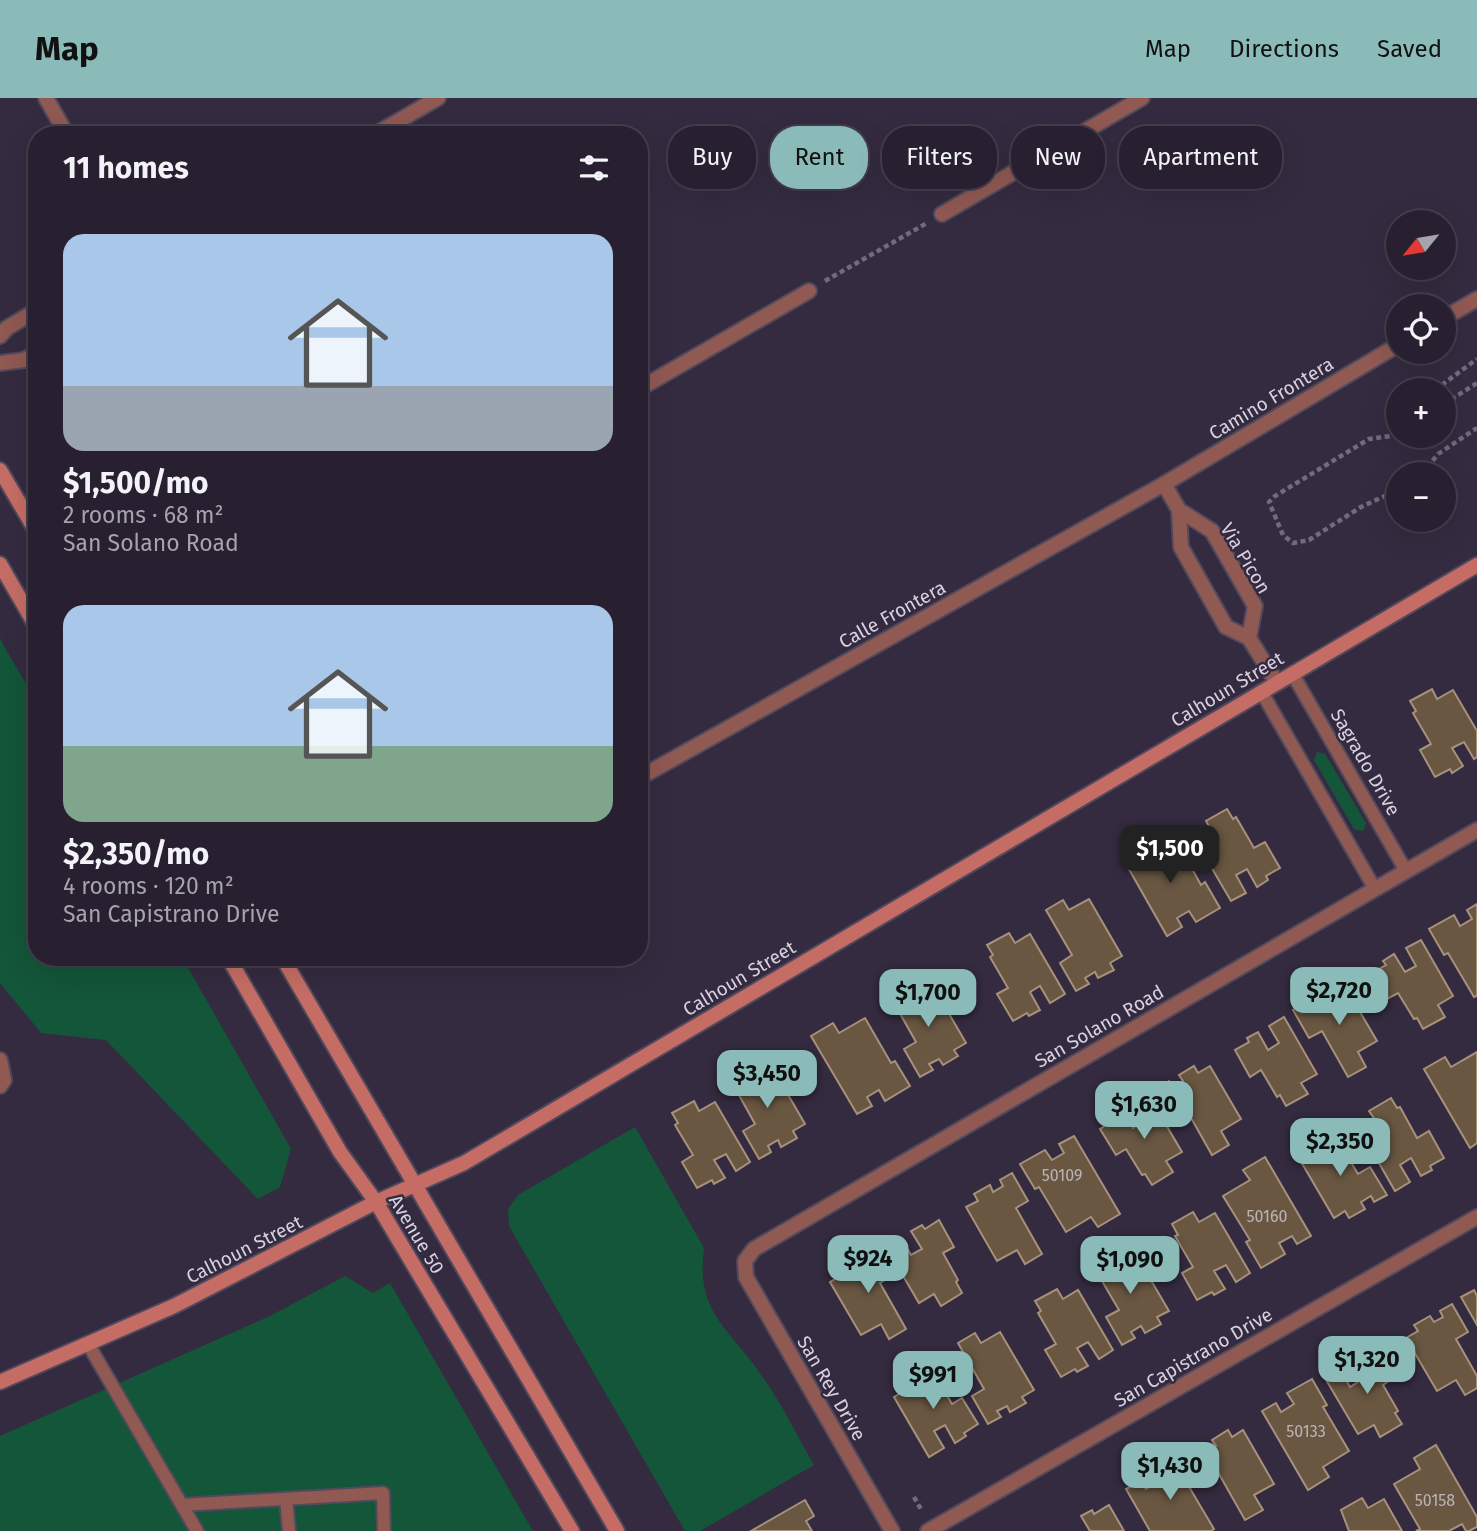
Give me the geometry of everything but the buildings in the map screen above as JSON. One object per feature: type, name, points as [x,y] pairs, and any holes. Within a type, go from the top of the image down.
[{"type":"street","points":[[46,98],[62,126]]},
{"type":"street","points":[[390,126],[438,98]]},
{"type":"street","points":[[942,214],[1142,98]]},
{"type":"street","points":[[648,384],[809,290]]},
{"type":"street","points":[[1456,311],[1477,299]]},
{"type":"street","points":[[0,336],[7,328],[28,315]]},
{"type":"street","name":"Camino Frontera","points":[[1164,484],[1386,352]]},
{"type":"street","points":[[0,363],[28,358]]},
{"type":"street","points":[[0,470],[28,518]]},
{"type":"street","name":"Via Picon","points":[[1164,484],[1180,510],[1212,531],[1255,606],[1250,638]]},
{"type":"street","name":"Calle Frontera","points":[[648,773],[1164,484]]},
{"type":"street","points":[[1180,510],[1181,547],[1226,627],[1250,638],[1277,683]]},
{"type":"street","points":[[0,564],[28,612]]},
{"type":"street","name":"Calhoun Street","points":[[0,1382],[174,1306],[376,1202],[464,1163],[1477,565]]},
{"type":"street","name":"San Solano Road","points":[[746,1261],[754,1249],[772,1237],[1477,830]]},
{"type":"street","name":"Avenue 50","points":[[233,966],[340,1152],[376,1202],[572,1531]]},
{"type":"street","name":"Avenue 50","points":[[287,966],[413,1186],[449,1241],[617,1531]]},
{"type":"street","points":[[0,1060],[2,1083]]},
{"type":"street","name":"San Capistrano Drive","points":[[928,1531],[1477,1217]]},
{"type":"street","name":"San Rey Drive","points":[[746,1261],[746,1277],[756,1296],[892,1531]]},
{"type":"lane","name":"Sagrado Drive","points":[[1292,673],[1406,871]]},
{"type":"lane","points":[[1261,691],[1375,889]]},
{"type":"lane","points":[[88,1344],[197,1531]]},
{"type":"lane","points":[[182,1505],[383,1493],[384,1531]]},
{"type":"lane","points":[[286,1499],[289,1531]]},
{"type":"path","points":[[809,290],[942,214]]},
{"type":"path","points":[[1451,378],[1477,359]]},
{"type":"path","points":[[1456,396],[1477,383]]},
{"type":"path","points":[[1432,462],[1438,454],[1477,428]]},
{"type":"path","points":[[1386,437],[1369,439],[1269,502],[1283,535],[1293,543],[1309,540],[1361,507],[1386,496]]},
{"type":"green space","points":[[0,639],[28,687],[28,966],[187,966],[291,1149],[280,1187],[258,1199],[106,1040],[41,1033],[0,983]]},
{"type":"green space","points":[[1317,752],[1325,754],[1366,823],[1363,831],[1354,829],[1314,760]]},
{"type":"green space","points":[[635,1127],[704,1248],[705,1289],[710,1305],[769,1387],[814,1465],[700,1531],[685,1531],[509,1226],[508,1209],[518,1195]]},
{"type":"green space","points":[[345,1276],[373,1293],[390,1283],[533,1531],[0,1531],[0,1436],[270,1316]]}]
